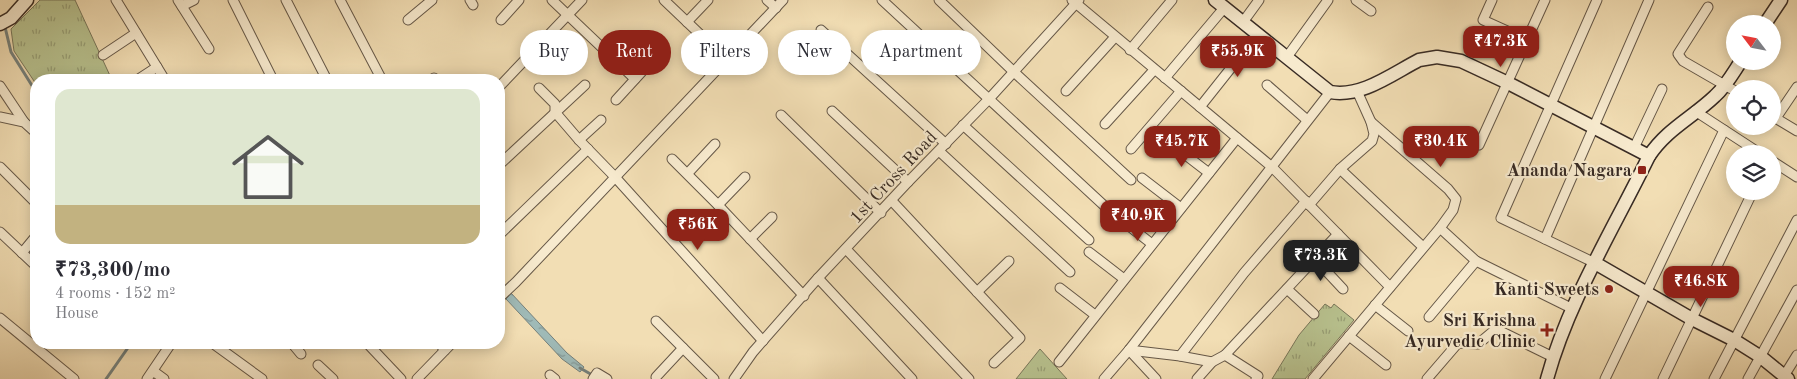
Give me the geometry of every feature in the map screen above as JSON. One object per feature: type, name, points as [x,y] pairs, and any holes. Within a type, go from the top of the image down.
[{"type":"street","points":[[6,21],[28,0]]},
{"type":"street","points":[[116,0],[161,74]]},
{"type":"street","points":[[194,0],[180,3],[209,49]]},
{"type":"street","points":[[233,0],[270,74]]},
{"type":"street","points":[[286,0],[323,74]]},
{"type":"street","points":[[340,0],[379,74]]},
{"type":"street","points":[[408,20],[432,0]]},
{"type":"street","points":[[501,20],[519,0]]},
{"type":"street","points":[[552,0],[635,79]]},
{"type":"street","points":[[505,81],[582,0]]},
{"type":"street","points":[[664,0],[695,30]]},
{"type":"street","points":[[687,22],[708,0]]},
{"type":"street","points":[[767,0],[776,8]]},
{"type":"street","points":[[755,30],[783,0]]},
{"type":"street","points":[[882,0],[1111,212],[1152,244]]},
{"type":"street","points":[[940,0],[1014,72],[1131,180]]},
{"type":"street","points":[[1130,50],[1172,0]]},
{"type":"street","points":[[1243,22],[1259,0]]},
{"type":"street","points":[[1287,57],[1328,0]]},
{"type":"street","points":[[1356,0],[1370,11]]},
{"type":"street","points":[[1492,0],[1483,20],[1527,40]]},
{"type":"street","points":[[1480,145],[1545,0]]},
{"type":"street","points":[[1596,0],[1501,218],[1595,263],[1692,319],[1734,340],[1761,357],[1786,378],[1797,355]]},
{"type":"street","points":[[1545,239],[1649,0]]},
{"type":"street","points":[[1772,15],[1781,0]]},
{"type":"street","points":[[1076,1],[1130,50],[1272,167],[1390,287]]},
{"type":"street","name":"1st Cross Road","points":[[734,379],[762,341],[818,278],[989,99],[1076,1]]},
{"type":"street","points":[[1165,78],[1220,4],[1330,92],[1344,93],[1356,91],[1419,60],[1437,57],[1461,61],[1508,83],[1649,156]]},
{"type":"street","points":[[1708,7],[1678,54],[1683,61],[1726,86]]},
{"type":"street","points":[[103,55],[136,33]]},
{"type":"street","points":[[1200,107],[1258,34]]},
{"type":"street","points":[[1066,91],[1115,37]]},
{"type":"street","points":[[851,57],[946,144]]},
{"type":"street","points":[[146,74],[157,67]]},
{"type":"street","points":[[1106,124],[1154,70]]},
{"type":"street","points":[[616,100],[639,75]]},
{"type":"street","points":[[505,292],[712,75]]},
{"type":"street","points":[[505,159],[585,84]]},
{"type":"street","points":[[1267,85],[1307,120]]},
{"type":"street","points":[[0,86],[24,122],[30,128]]},
{"type":"street","points":[[1781,108],[1797,87]]},
{"type":"street","points":[[538,88],[555,104],[555,112],[579,140],[762,341]]},
{"type":"street","points":[[1634,148],[1662,89]]},
{"type":"street","points":[[1547,379],[1553,357],[1572,309],[1649,156],[1666,135],[1714,97],[1726,90]]},
{"type":"street","points":[[1131,149],[1181,91]]},
{"type":"street","points":[[1180,356],[1244,273],[1340,170],[1372,141],[1374,134],[1371,122],[1356,91]]},
{"type":"street","points":[[1104,379],[1129,350],[1330,92]]},
{"type":"street","points":[[832,111],[908,182]]},
{"type":"street","points":[[1695,112],[1746,145]]},
{"type":"street","points":[[781,115],[881,213]]},
{"type":"street","points":[[0,117],[24,122]]},
{"type":"street","points":[[579,140],[601,120]]},
{"type":"street","points":[[1317,378],[1375,304],[1440,228],[1453,210],[1456,199],[1448,189],[1371,122]]},
{"type":"street","points":[[1781,122],[1797,132]]},
{"type":"street","points":[[963,125],[1089,240]]},
{"type":"street","points":[[1605,379],[1724,130]]},
{"type":"street","points":[[1059,362],[1237,138]]},
{"type":"street","points":[[1170,143],[1209,173]]},
{"type":"street","points":[[688,173],[715,144]]},
{"type":"street","points":[[505,229],[588,149]]},
{"type":"street","points":[[939,151],[1070,272]]},
{"type":"street","points":[[672,159],[688,173],[804,296]]},
{"type":"street","points":[[0,167],[30,196]]},
{"type":"street","points":[[1781,167],[1797,177]]},
{"type":"street","points":[[1340,170],[1423,247]]},
{"type":"street","points":[[718,205],[745,177]]},
{"type":"street","points":[[1142,178],[1181,208]]},
{"type":"street","points":[[1663,379],[1749,200]]},
{"type":"street","points":[[892,201],[1020,338],[994,363]]},
{"type":"street","points":[[750,239],[772,217]]},
{"type":"street","points":[[1714,379],[1797,220]]},
{"type":"street","points":[[1440,228],[1476,261],[1572,309]]},
{"type":"street","points":[[0,232],[30,260]]},
{"type":"street","points":[[1197,379],[1212,362],[1226,355],[1338,234]]},
{"type":"street","points":[[22,253],[30,243]]},
{"type":"street","points":[[846,250],[969,379]]},
{"type":"street","points":[[1088,252],[1124,279]]},
{"type":"street","points":[[1314,259],[1344,289]]},
{"type":"street","points":[[976,292],[1009,261]]},
{"type":"street","points":[[1429,317],[1476,261]]},
{"type":"street","points":[[818,278],[912,379]]},
{"type":"street","points":[[1060,288],[1095,316]]},
{"type":"street","points":[[1287,289],[1314,314]]},
{"type":"street","points":[[1748,379],[1797,290]]},
{"type":"street","points":[[1375,304],[1408,332]]},
{"type":"street","points":[[0,318],[30,343]]},
{"type":"street","points":[[656,321],[714,379]]},
{"type":"street","points":[[1427,379],[1458,343],[1478,344],[1496,329],[1553,357]]},
{"type":"street","points":[[1349,336],[1386,365]]},
{"type":"street","points":[[656,377],[683,348]]},
{"type":"street","points":[[38,349],[74,379]]},
{"type":"street","points":[[147,379],[167,349]]},
{"type":"street","points":[[221,349],[262,379]]},
{"type":"street","points":[[297,349],[301,354]]},
{"type":"street","points":[[373,349],[401,379]]},
{"type":"street","points":[[417,379],[445,350]]},
{"type":"street","points":[[1129,350],[1212,362]]},
{"type":"street","points":[[1129,350],[1156,379]]},
{"type":"street","points":[[1226,355],[1258,376],[1256,379]]},
{"type":"street","points":[[318,365],[333,379]]},
{"type":"street","points":[[153,371],[164,379]]},
{"type":"street","points":[[592,379],[597,373],[607,379]]},
{"type":"green space","points":[[40,0],[75,0],[109,74],[30,75],[14,51],[11,29]]},
{"type":"green space","points":[[1325,304],[1331,308],[1334,304],[1354,320],[1305,379],[1272,379],[1299,335]]},
{"type":"green space","points":[[1040,349],[1067,379],[1016,379]]},
{"type":"water","points":[[511,293],[567,353],[584,367],[580,372],[562,359],[506,299]]},
{"type":"waterway","points":[[5,27],[11,52],[30,82]]},
{"type":"waterway","points":[[106,379],[127,349]]},
{"type":"waterway","points":[[580,368],[594,376]]},
{"type":"place","name":"Ananda Nagara","points":[[1642,170]]},
{"type":"place","name":"Kanti Sweets","points":[[1609,289]]},
{"type":"place","name":"Sri Krishna Ayurvedic Clinic","points":[[1547,330]]}]
